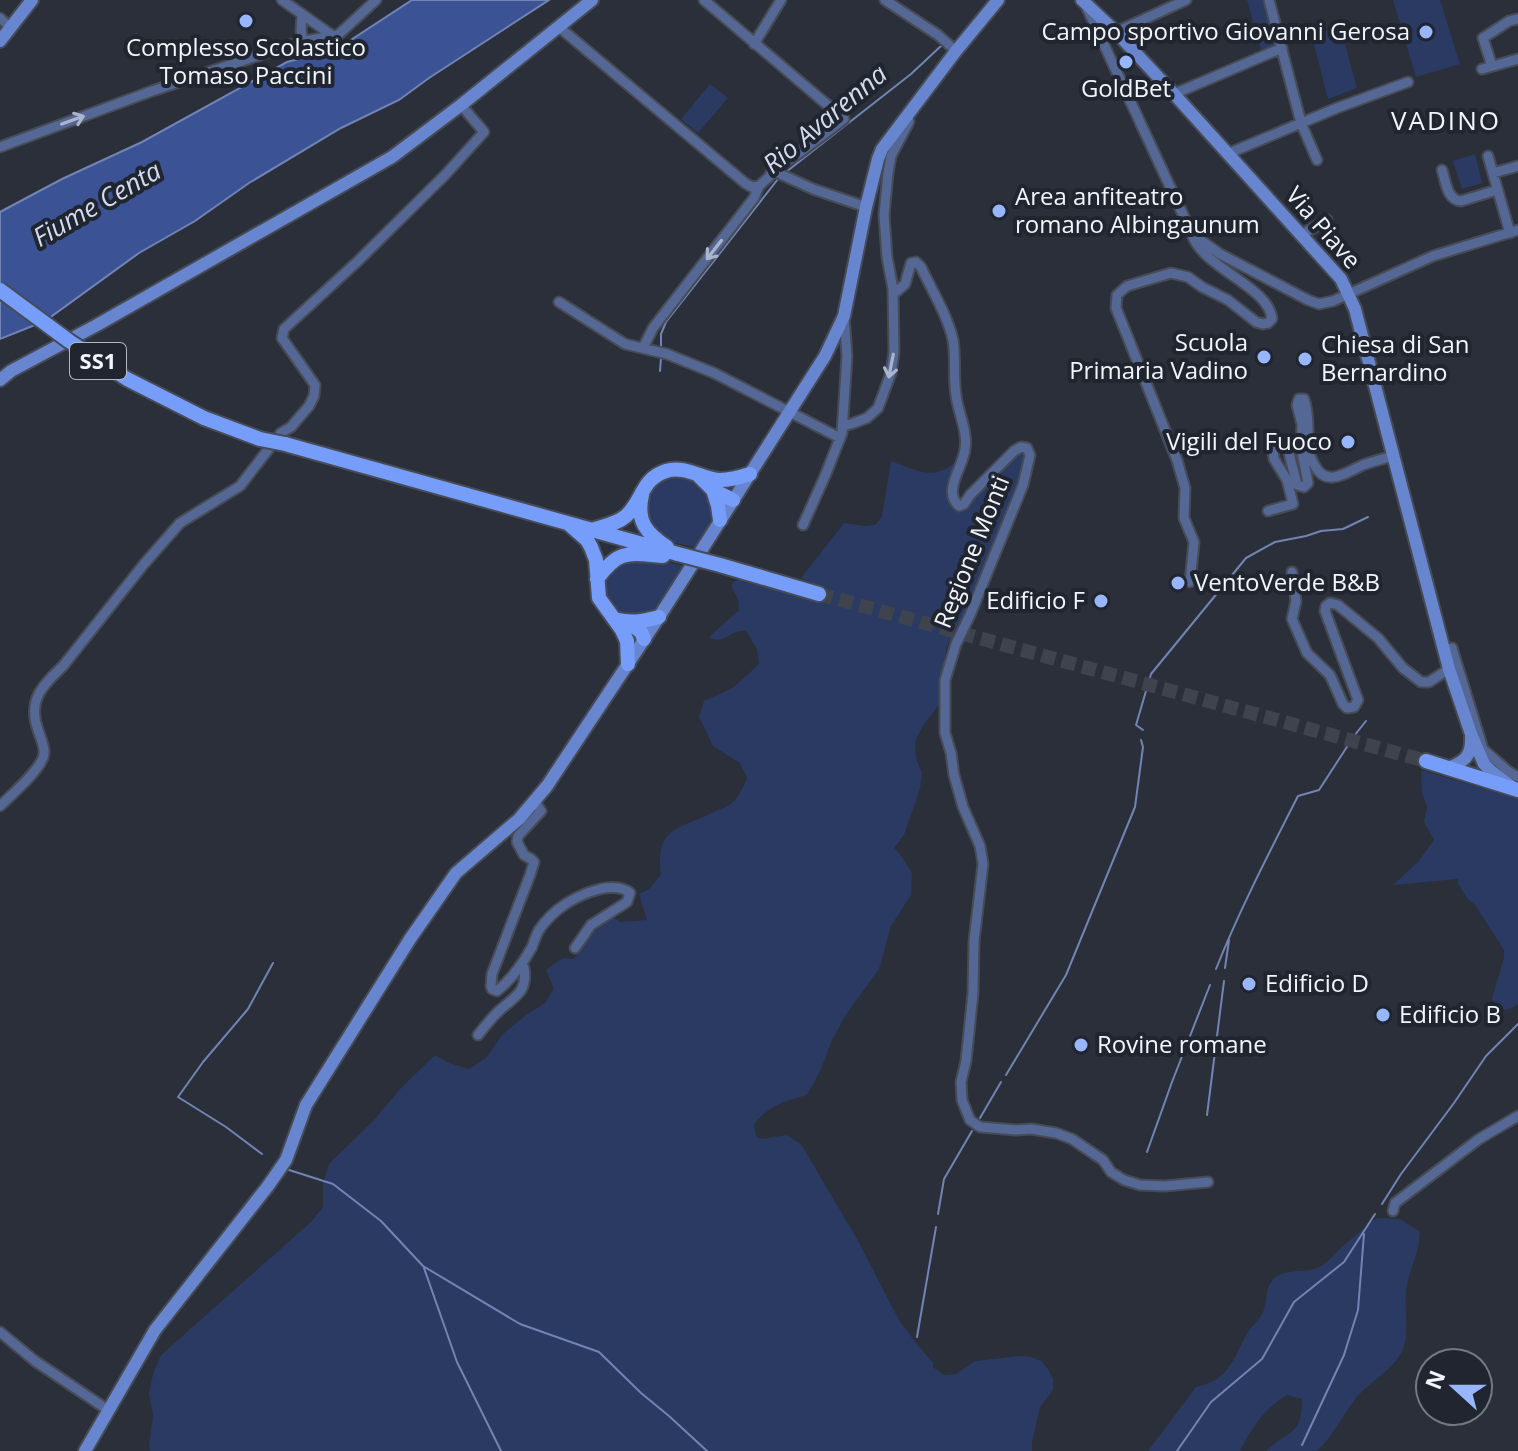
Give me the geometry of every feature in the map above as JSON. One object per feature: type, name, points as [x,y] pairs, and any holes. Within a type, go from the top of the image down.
[{"type":"main road","points":[[1,40],[32,0]]},
{"type":"main road","points":[[0,380],[392,157],[592,0]]},
{"type":"main road","points":[[85,1451],[155,1330],[286,1160],[306,1105],[410,939],[456,873],[519,819],[547,786],[825,356],[844,316],[866,207],[882,149],[998,0]]},
{"type":"main road","name":"Via Piave","points":[[1083,1],[1174,94],[1341,279],[1349,293],[1449,669],[1471,734],[1487,768],[1518,786]]},
{"type":"main road","name":"SS1","points":[[0,290],[127,379],[204,418],[260,439],[819,594]]},
{"type":"main road","points":[[592,530],[627,515],[647,483],[657,474],[671,469],[698,474],[716,485],[725,485],[733,500]]},
{"type":"main road","points":[[716,485],[750,474]]},
{"type":"main road","points":[[716,485],[720,520]]},
{"type":"main road","points":[[643,490],[641,519],[646,529],[652,537],[678,554]]},
{"type":"main road","points":[[567,522],[591,547],[596,560],[599,598],[621,624],[627,641],[628,664]]},
{"type":"main road","points":[[597,579],[621,555],[678,554]]},
{"type":"main road","points":[[621,624],[659,617]]},
{"type":"main road","points":[[621,624],[641,632],[644,639]]},
{"type":"main road","points":[[1448,768],[1468,757],[1472,746],[1471,734]]},
{"type":"main road","points":[[1426,761],[1518,786]]},
{"type":"street","points":[[282,0],[333,36]]},
{"type":"street","points":[[0,147],[152,91],[303,41],[338,35],[376,0]]},
{"type":"street","points":[[643,348],[653,328],[773,169],[844,119],[704,0]]},
{"type":"street","points":[[754,44],[781,0]]},
{"type":"street","points":[[885,0],[938,35],[956,51]]},
{"type":"street","points":[[1116,32],[1186,0]]},
{"type":"street","points":[[1269,0],[1301,123],[1317,160]]},
{"type":"street","points":[[1083,1],[1195,243],[1210,259],[1264,300],[1271,310],[1272,319],[1268,323],[1256,322],[1228,300],[1188,277],[1171,273],[1127,286],[1117,295],[1116,308],[1177,460],[1185,488],[1184,518],[1194,542],[1190,582]]},
{"type":"street","points":[[302,14],[303,41]]},
{"type":"street","points":[[0,18],[11,28]]},
{"type":"street","points":[[1518,19],[1509,21],[1483,38],[1487,68],[1518,59]]},
{"type":"street","points":[[559,27],[745,183],[752,187],[759,186]]},
{"type":"street","points":[[1174,94],[1282,48]]},
{"type":"street","points":[[1227,154],[1408,82]]},
{"type":"street","points":[[0,806],[43,758],[34,705],[49,679],[180,523],[240,486],[281,433],[291,427],[309,406],[315,385],[282,338],[284,329],[358,261],[484,132],[461,105]]},
{"type":"street","points":[[843,426],[867,418],[878,408],[891,373],[894,352],[893,289],[884,215],[891,156],[909,122],[908,115]]},
{"type":"street","points":[[1192,234],[1220,254],[1308,300],[1319,304],[1333,301],[1433,256],[1514,232],[1497,190],[1488,156]]},
{"type":"street","points":[[1493,173],[1518,166]]},
{"type":"street","points":[[1442,170],[1450,197],[1455,201],[1497,190]]},
{"type":"street","points":[[778,173],[866,207]]},
{"type":"street","points":[[1301,235],[1327,220]]},
{"type":"street","name":"Regione Monti","points":[[893,289],[897,291],[905,284],[911,263],[916,262],[943,312],[954,342],[956,396],[966,436],[965,451],[952,487],[954,502],[959,506],[964,504],[1014,451],[1027,448],[1030,455],[1023,485],[956,644],[945,680],[944,713],[954,775],[980,846],[983,864],[974,941],[969,1034],[961,1082],[962,1100],[970,1120],[980,1127],[1056,1133],[1072,1139],[1103,1160],[1111,1172],[1132,1183],[1165,1186],[1208,1182]]},
{"type":"street","points":[[559,302],[625,344],[667,354],[714,373],[840,438]]},
{"type":"street","points":[[803,525],[843,426],[847,356],[844,316]]},
{"type":"street","points":[[1268,511],[1293,504],[1287,480],[1274,459],[1273,450],[1278,444],[1288,449],[1297,485],[1304,487],[1308,483],[1301,447],[1299,399],[1304,399],[1306,404],[1310,456],[1322,475],[1330,478],[1344,476],[1362,466],[1393,456]]},
{"type":"street","points":[[1292,572],[1296,601],[1292,619],[1307,653],[1330,675],[1347,708],[1354,707],[1358,700],[1325,611],[1330,603],[1338,605],[1378,638],[1403,668],[1421,682],[1429,682],[1449,669]]},
{"type":"street","points":[[1444,650],[1452,648],[1483,749],[1509,772],[1518,786]]},
{"type":"street","points":[[535,802],[541,811],[518,836],[517,842],[524,855],[534,862],[492,974],[492,989],[500,990],[519,967],[538,931],[572,899],[605,888],[627,889],[630,893],[627,902],[591,925],[575,948]]},
{"type":"street","points":[[478,1035],[497,1012],[519,995],[525,973],[524,968],[519,967]]},
{"type":"street","points":[[1393,1211],[1395,1203],[1407,1192],[1479,1139],[1518,1116]]},
{"type":"street","points":[[0,1332],[35,1361],[108,1410]]},
{"type":"shaded area","points":[[1247,0],[1266,0],[1279,45],[1261,50]]},
{"type":"shaded area","name":"Campo sportivo Giovanni Gerosa","points":[[1393,0],[1440,0],[1460,64],[1416,77]]},
{"type":"shaded area","points":[[1340,26],[1357,88],[1328,99],[1312,36]]},
{"type":"shaded area","points":[[710,84],[728,98],[698,133],[681,119]]},
{"type":"shaded area","points":[[1475,154],[1482,183],[1462,189],[1453,161]]},
{"type":"shaded area","points":[[1022,453],[1026,458],[1003,524],[974,595],[946,649],[939,705],[915,742],[916,758],[922,773],[920,789],[904,835],[894,848],[912,873],[911,895],[891,926],[879,969],[847,1013],[807,1095],[771,1109],[754,1125],[756,1136],[762,1139],[786,1135],[801,1144],[857,1239],[899,1320],[933,1367],[944,1375],[956,1374],[975,1361],[1020,1356],[1041,1361],[1048,1369],[1053,1379],[1053,1390],[1040,1407],[1032,1451],[150,1451],[153,1415],[149,1394],[161,1355],[311,1222],[323,1207],[323,1184],[329,1164],[435,1055],[469,1069],[486,1058],[502,1035],[545,1003],[554,989],[546,970],[563,958],[574,959],[601,926],[614,918],[620,922],[647,920],[639,894],[649,889],[661,875],[660,859],[666,838],[680,827],[729,805],[739,795],[747,778],[740,763],[713,746],[699,717],[704,701],[733,688],[759,664],[757,649],[746,631],[719,640],[709,637],[739,610],[738,599],[731,585],[734,581],[787,591],[823,591],[822,587],[801,578],[844,523],[875,525],[882,517],[891,461],[931,473],[954,463],[950,498],[951,504],[961,510],[1013,456]]},
{"type":"shaded area","points":[[666,476],[692,476],[711,495],[713,517],[696,547],[665,541],[646,522],[650,490]]},
{"type":"shaded area","points":[[651,558],[683,566],[653,613],[618,616],[605,596],[604,585],[609,572],[614,564]]},
{"type":"shaded area","points":[[1421,770],[1518,799],[1518,1004],[1510,1009],[1500,1008],[1492,998],[1504,950],[1475,905],[1467,898],[1458,879],[1393,885],[1418,862],[1434,840],[1424,822],[1427,807],[1422,792]]},
{"type":"shaded area","points":[[1377,1218],[1400,1219],[1420,1232],[1406,1292],[1404,1346],[1392,1365],[1357,1397],[1317,1451],[1266,1451],[1293,1431],[1300,1420],[1302,1399],[1287,1395],[1259,1419],[1240,1451],[1148,1451],[1196,1387],[1217,1379],[1230,1366],[1249,1330],[1263,1312],[1272,1280],[1282,1274],[1323,1265]]},
{"type":"water","name":"Fiume Centa","points":[[412,0],[549,0],[399,100],[341,128],[139,253],[45,321],[0,339],[0,212],[142,142],[287,62],[337,49]]},
{"type":"waterway","name":"Rio Avarenna","points":[[786,172],[911,74],[941,46]]},
{"type":"waterway","name":"Rio Avarenna","points":[[661,346],[661,334],[666,322],[778,179]]},
{"type":"waterway","name":"Rio Avarenna","points":[[660,371],[661,358]]},
{"type":"waterway","points":[[1143,730],[1136,725],[1151,674],[1246,558],[1275,542],[1343,529],[1368,517]]},
{"type":"waterway","points":[[1216,969],[1298,796],[1319,790],[1366,721]]},
{"type":"waterway","points":[[1006,1075],[1066,975],[1135,807],[1143,747],[1141,740]]},
{"type":"waterway","points":[[1225,968],[1229,940]]},
{"type":"waterway","name":"Rio Avarenna","points":[[262,1154],[178,1097],[248,1009],[273,963]]},
{"type":"waterway","points":[[1207,1115],[1224,981]]},
{"type":"waterway","points":[[1147,1152],[1210,985]]},
{"type":"waterway","points":[[1382,1204],[1486,1056],[1518,1024]]},
{"type":"waterway","points":[[980,1118],[1001,1082]]},
{"type":"waterway","points":[[938,1214],[944,1179],[972,1131]]},
{"type":"waterway","points":[[286,1169],[333,1184],[381,1221],[423,1266],[520,1324],[599,1352],[707,1451]]},
{"type":"waterway","points":[[1177,1451],[1211,1402],[1262,1359],[1294,1302],[1344,1262],[1375,1214]]},
{"type":"waterway","points":[[917,1337],[936,1227]]},
{"type":"waterway","points":[[1302,1445],[1344,1355],[1358,1310],[1364,1234]]},
{"type":"waterway","points":[[424,1268],[457,1362],[501,1451]]},
{"type":"tunnel","points":[[819,594],[1426,761]]},
{"type":"place","name":"Complesso Scolastico Tomaso Paccini","points":[[246,21]]},
{"type":"place","name":"Campo sportivo Giovanni Gerosa","points":[[1426,32]]},
{"type":"place","name":"GoldBet","points":[[1126,62]]},
{"type":"place","name":"Area anfiteatro romano Albingaunum","points":[[999,211]]},
{"type":"place","name":"Scuola Primaria Vadino","points":[[1264,357]]},
{"type":"place","name":"Chiesa di San Bernardino","points":[[1305,359]]},
{"type":"place","name":"Vigili del Fuoco","points":[[1348,442]]},
{"type":"place","name":"VentoVerde B&B","points":[[1178,583]]},
{"type":"place","name":"Edificio F","points":[[1101,601]]},
{"type":"place","name":"Edificio D","points":[[1249,984]]},
{"type":"place","name":"Edificio B","points":[[1383,1015]]},
{"type":"place","name":"Rovine romane","points":[[1081,1045]]},
{"type":"district","name":"VADINO","points":[[1446,121]]}]
